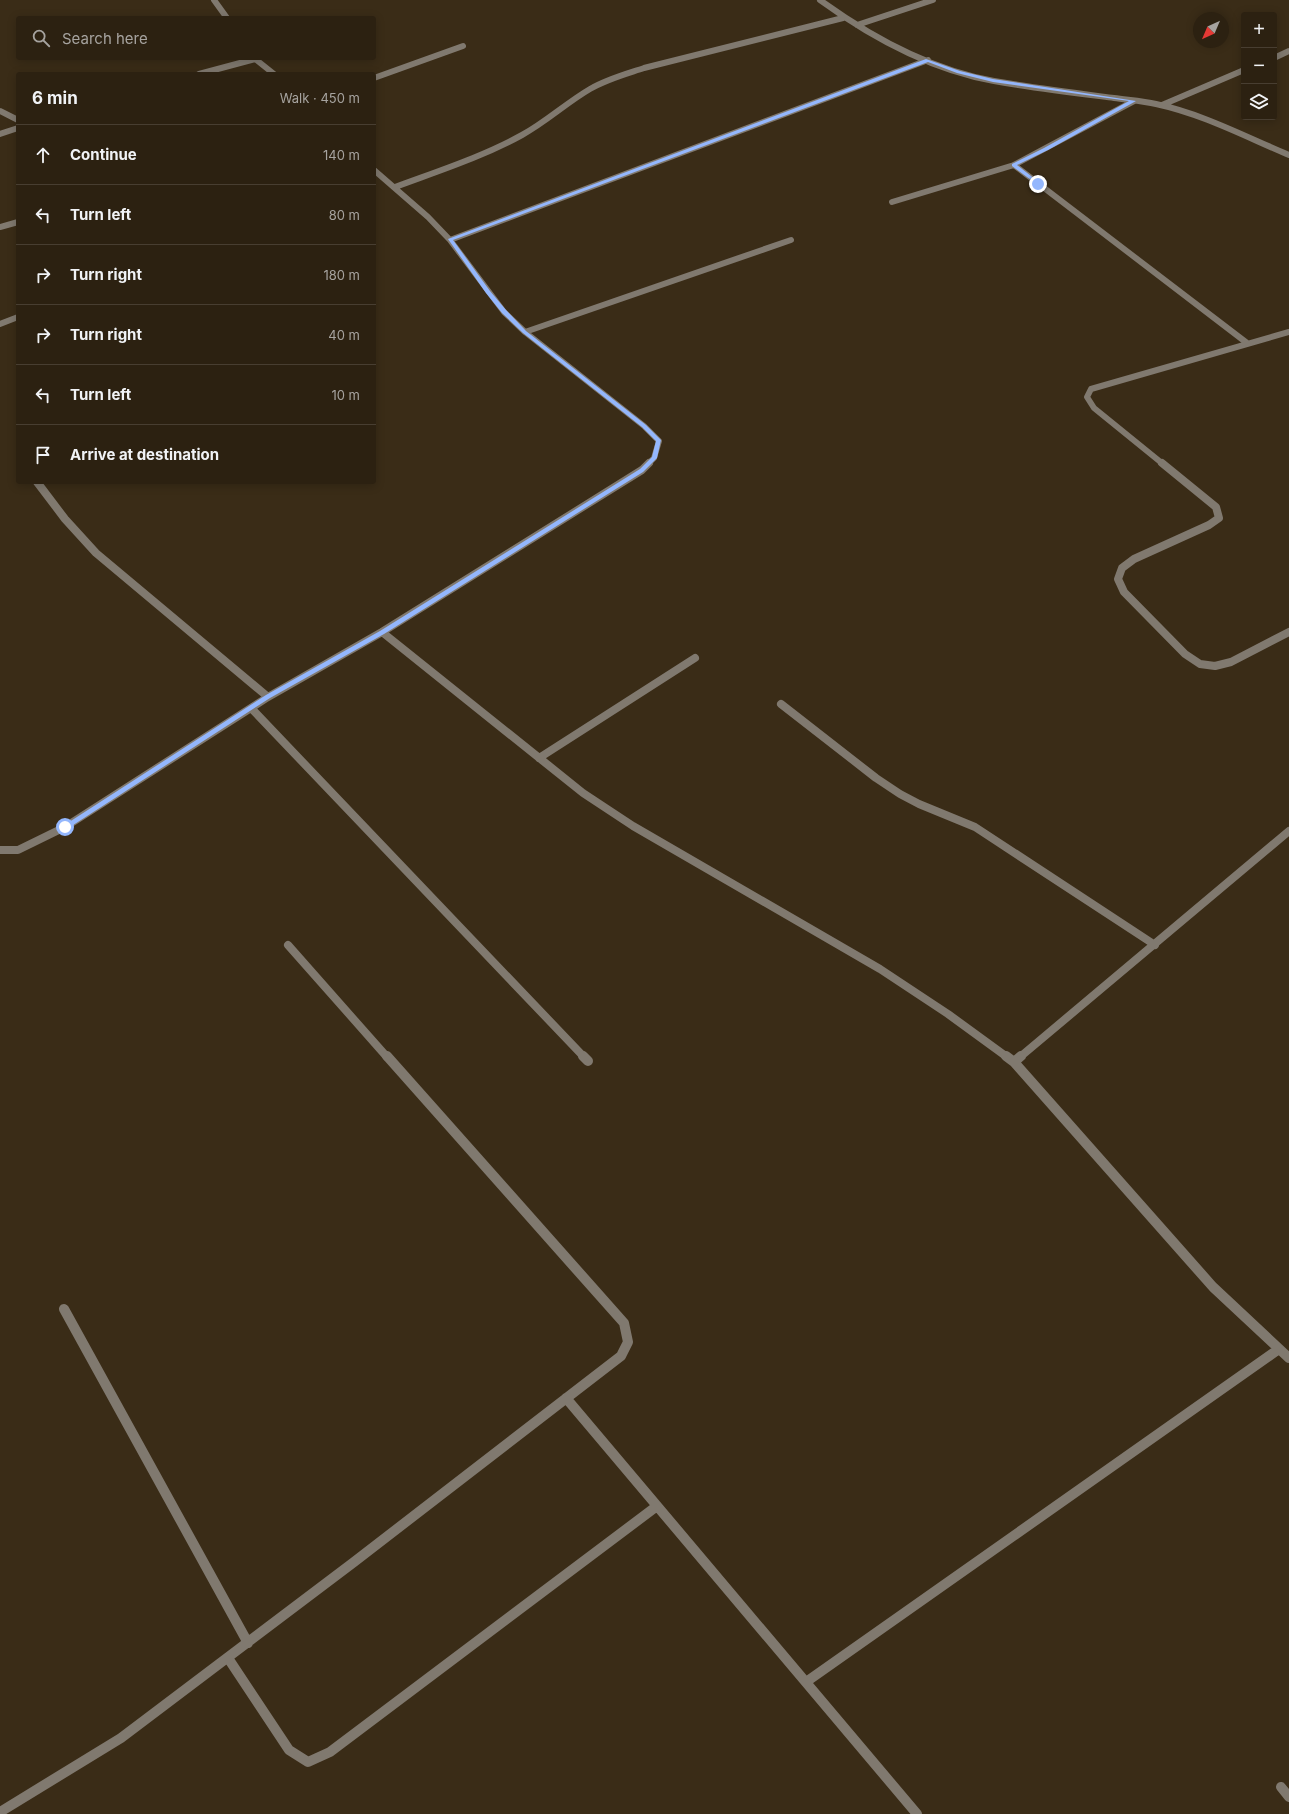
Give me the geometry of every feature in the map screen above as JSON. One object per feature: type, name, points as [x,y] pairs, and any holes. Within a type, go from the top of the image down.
[{"type":"street","points":[[214,0],[226,16]]},
{"type":"street","points":[[820,0],[843,18],[928,60],[958,72],[993,80],[1162,105],[1208,121],[1289,155]]},
{"type":"street","points":[[857,25],[933,0]]},
{"type":"street","points":[[395,187],[473,157],[508,141],[538,126],[590,89],[616,77],[644,68],[843,18]]},
{"type":"street","points":[[376,77],[463,46]]},
{"type":"street","points":[[1277,57],[1289,51]]},
{"type":"street","points":[[206,72],[250,60]]},
{"type":"street","points":[[255,60],[271,72]]},
{"type":"street","points":[[450,240],[928,60]]},
{"type":"street","points":[[1162,105],[1241,71]]},
{"type":"street","points":[[892,202],[1014,165],[1134,101]]},
{"type":"street","points":[[0,111],[16,119]]},
{"type":"street","points":[[0,134],[16,129]]},
{"type":"street","points":[[1014,165],[1248,343]]},
{"type":"street","points":[[0,850],[18,850],[65,827],[268,697],[382,632],[642,470],[654,458],[659,441],[644,426],[524,332],[492,297],[450,240],[428,217],[376,172]]},
{"type":"street","points":[[0,227],[16,223]]},
{"type":"street","points":[[524,332],[791,240]]},
{"type":"street","points":[[0,324],[16,318]]},
{"type":"street","points":[[1289,332],[1105,384],[1092,389],[1087,397],[1094,408],[1216,507],[1219,518],[1209,525],[1134,559],[1122,568],[1118,579],[1124,592],[1185,654],[1200,664],[1216,666],[1231,662],[1289,632]]},
{"type":"street","points":[[38,484],[56,510],[72,529],[96,553],[268,697]]},
{"type":"street","points":[[382,632],[583,793],[632,826],[880,969],[948,1014],[1014,1062],[1213,1288],[1289,1358]]},
{"type":"street","points":[[539,758],[694,658]]},
{"type":"street","points":[[781,704],[876,778],[900,794],[919,804],[975,827],[1155,945]]},
{"type":"street","points":[[251,708],[588,1061]]},
{"type":"street","points":[[1014,1062],[1289,831]]},
{"type":"street","points":[[0,1812],[122,1738],[621,1356],[628,1342],[624,1323],[288,945]]},
{"type":"street","points":[[64,1309],[248,1642]]},
{"type":"street","points":[[806,1682],[1278,1349]]},
{"type":"street","points":[[566,1398],[917,1814]]},
{"type":"street","points":[[228,1658],[289,1750],[308,1762],[330,1752],[657,1506]]},
{"type":"street","points":[[1280,1787],[1289,1797]]},
{"type":"route","points":[[65,827],[268,697],[382,632],[642,470],[654,458],[659,441],[644,426],[524,332],[504,312],[450,240],[928,60],[958,72],[993,80],[1134,101],[1028,159],[1014,165],[1038,184]]}]
